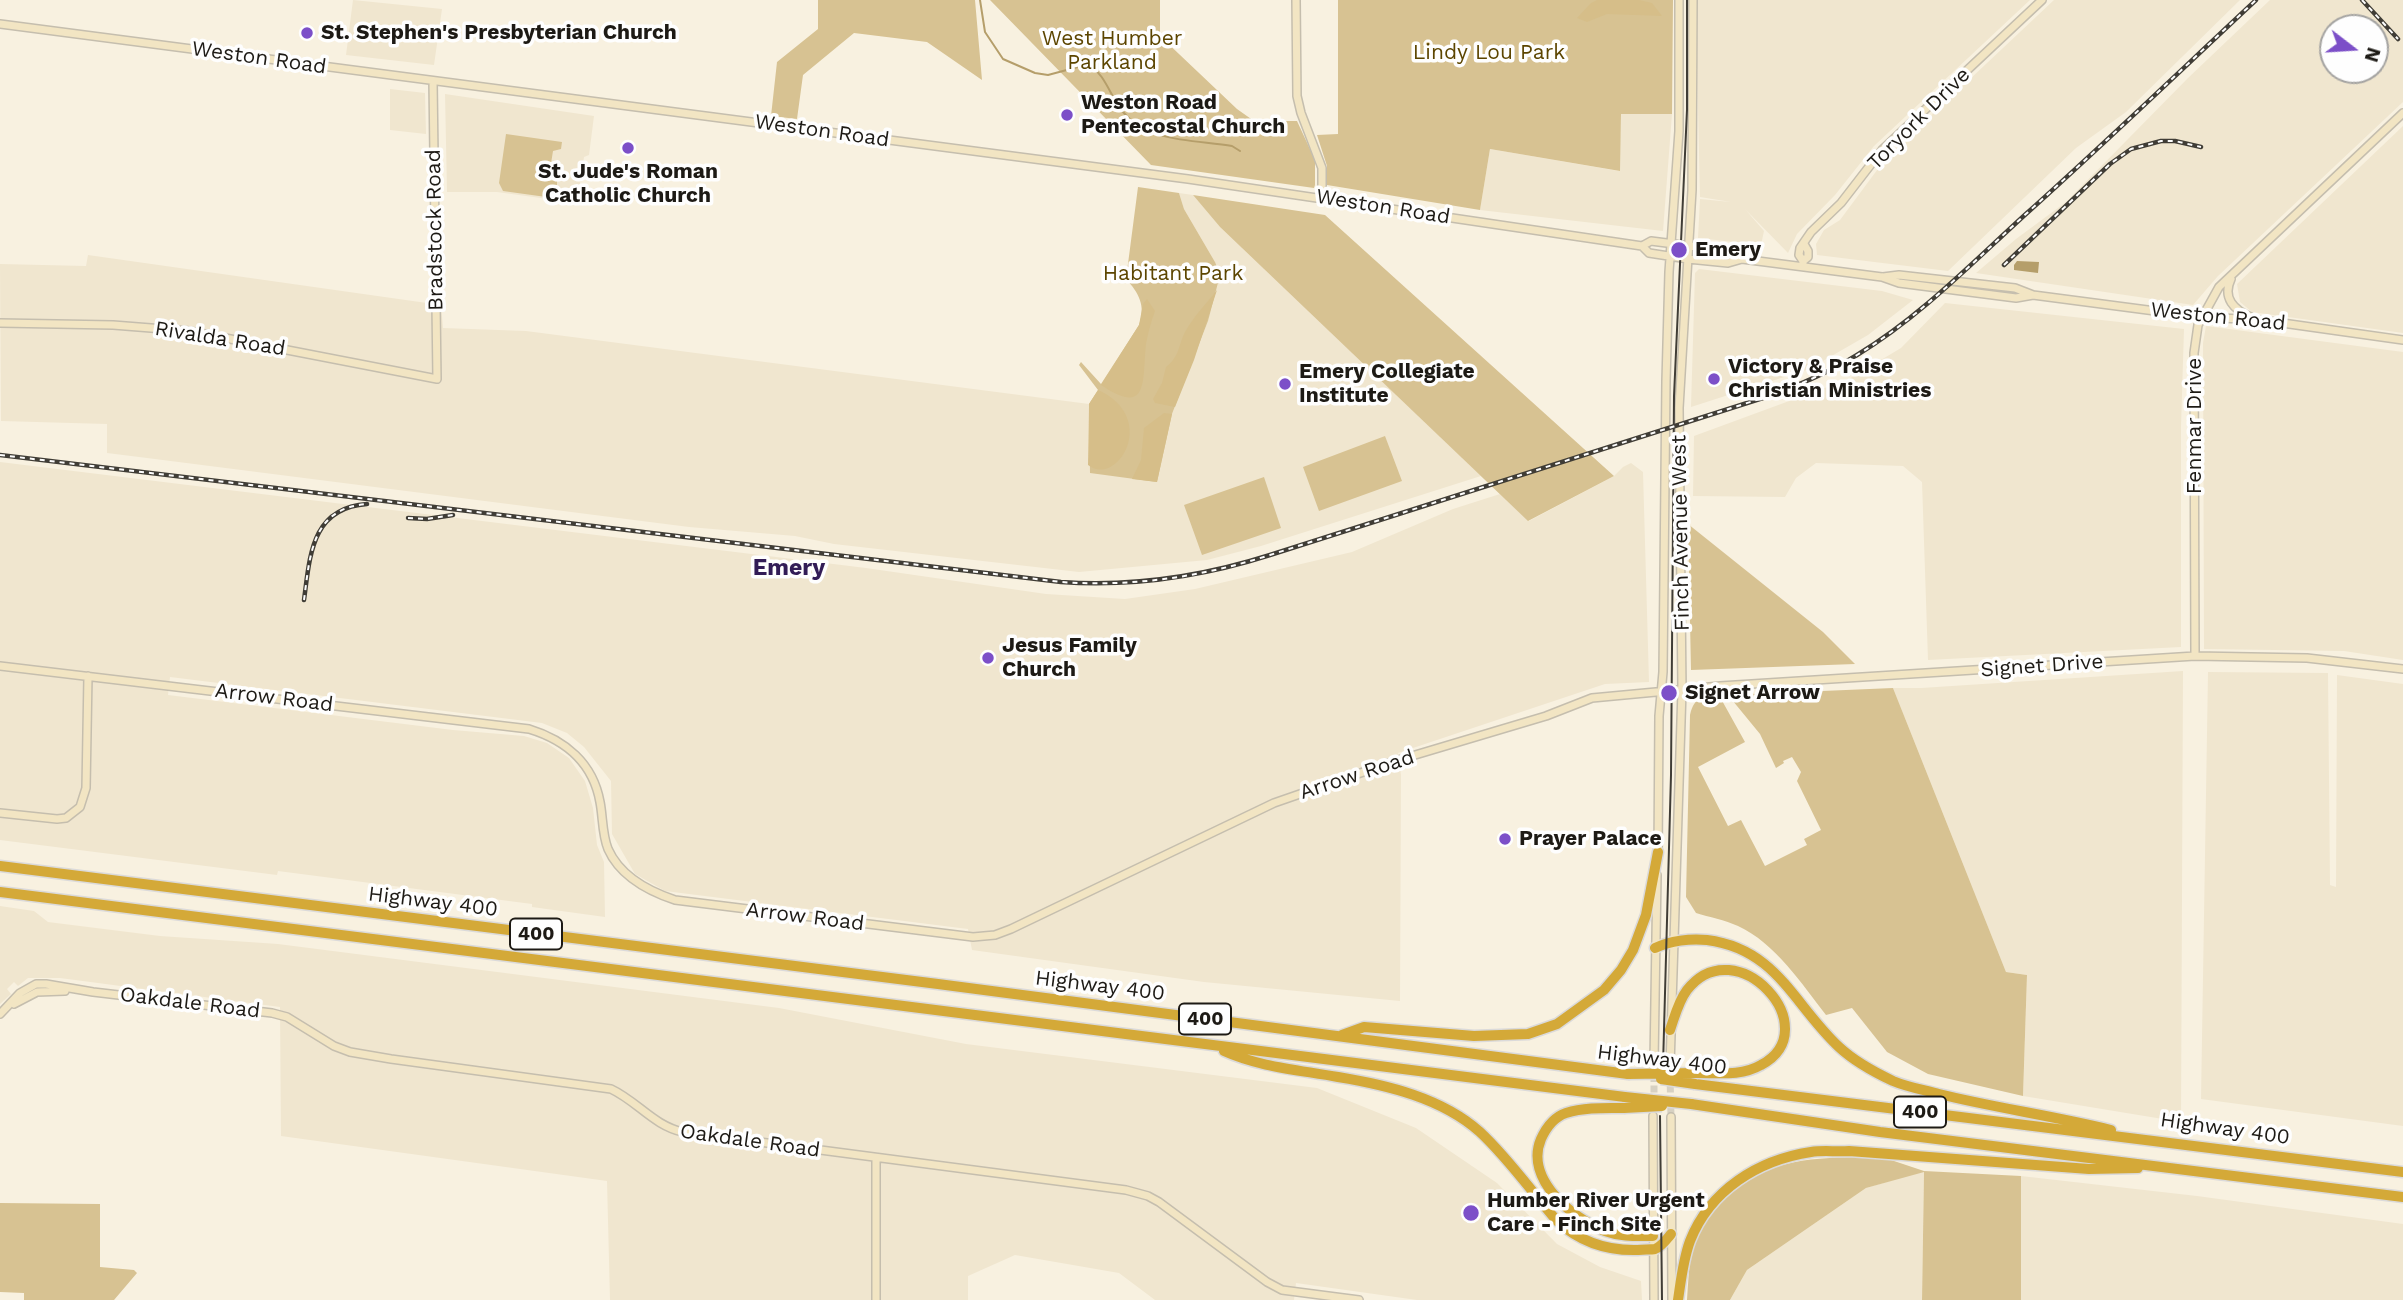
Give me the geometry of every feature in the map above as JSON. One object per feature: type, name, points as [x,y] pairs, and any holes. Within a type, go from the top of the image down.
[{"type":"highway","points":[[1338,1036],[1364,1027],[1474,1036],[1528,1034],[1557,1024],[1604,990],[1633,950],[1646,915],[1658,852]]},
{"type":"highway","name":"Highway 400","points":[[0,866],[1628,1074],[1697,1078],[2075,1132],[2145,1138],[2403,1172]]},
{"type":"highway","name":"Highway 400","points":[[0,892],[1691,1104],[1880,1132],[2403,1197]]},
{"type":"highway","points":[[1655,948],[1703,940],[1746,950],[1770,967],[1813,1020],[1840,1048],[1863,1065],[1896,1082],[1962,1100],[2145,1138]]},
{"type":"highway","points":[[1670,1030],[1678,1005],[1689,987],[1714,972],[1748,975],[1760,983],[1777,1002],[1785,1030],[1780,1047],[1768,1061],[1743,1072],[1697,1078]]},
{"type":"highway","points":[[1214,1046],[1246,1061],[1342,1077],[1409,1093],[1442,1107],[1478,1130],[1566,1229],[1605,1248],[1653,1250],[1671,1234]]},
{"type":"highway","points":[[1653,1236],[1623,1236],[1588,1223],[1574,1213],[1544,1182],[1539,1162],[1539,1144],[1547,1127],[1564,1114],[1590,1108],[1691,1104]]},
{"type":"highway","points":[[1678,1300],[1686,1254],[1701,1218],[1718,1196],[1734,1182],[1767,1163],[1811,1152],[1849,1152],[2090,1169],[2166,1168]]},
{"type":"street","points":[[1296,0],[1297,96],[1322,168],[1322,197]]},
{"type":"street","name":"Finch Avenue West","points":[[1654,1062],[1666,381],[1680,100],[1679,0]]},
{"type":"street","name":"Finch Avenue West","points":[[1670,1066],[1682,690],[1679,408],[1689,247],[1693,0]]},
{"type":"street","name":"Toryork Drive","points":[[1803,263],[1808,257],[1804,244],[1811,232],[1841,203],[1882,150],[2042,0]]},
{"type":"street","name":"Weston Road","points":[[0,24],[1322,197],[1642,246],[1649,253],[1688,259],[1728,263],[1742,259],[1803,263],[1882,277],[1899,283],[2016,298],[2033,295],[2201,317],[2261,320],[2403,340]]},
{"type":"street","name":"Bradstock Road","points":[[433,81],[437,379]]},
{"type":"street","name":"Fenmar Drive","points":[[2195,656],[2194,353],[2201,317],[2220,287],[2403,113]]},
{"type":"street","name":"Weston Road","points":[[1642,246],[1651,241],[1729,251],[1742,259]]},
{"type":"street","points":[[2235,272],[2227,289],[2232,304],[2239,312],[2261,320]]},
{"type":"street","name":"Rivalda Road","points":[[0,323],[113,325],[189,331],[437,379]]},
{"type":"street","name":"Signet Drive","points":[[1662,692],[2195,656],[2307,658],[2403,669]]},
{"type":"street","name":"Arrow Road","points":[[0,666],[529,729],[556,739],[575,753],[590,773],[600,800],[609,851],[618,865],[636,881],[662,895],[701,903],[973,937],[1011,929],[1284,799],[1395,761],[1536,719],[1592,698],[1662,692]]},
{"type":"street","points":[[0,813],[57,819],[66,818],[80,807],[86,788],[88,676]]},
{"type":"street","name":"Oakdale Road","points":[[0,1014],[7,1007],[37,992],[93,992],[279,1014],[297,1021],[334,1046],[350,1052],[611,1089],[628,1097],[654,1120],[673,1130],[1119,1189],[1148,1196],[1282,1290],[1359,1300]]},
{"type":"street","points":[[1653,1116],[1654,1300]]},
{"type":"street","points":[[1671,1117],[1672,1300]]},
{"type":"street","points":[[876,1158],[876,1300]]},
{"type":"shaded area","points":[[353,0],[442,9],[434,65],[346,55]]},
{"type":"shaded area","points":[[1597,0],[1639,0],[1652,3],[1662,16],[1607,14],[1587,22],[1577,18]]},
{"type":"shaded area","points":[[1696,0],[2030,0],[1874,146],[1835,195],[1797,234],[1788,253],[1745,209],[1764,231],[1761,245],[1698,238],[1700,199],[1731,202],[1700,197]]},
{"type":"shaded area","points":[[2054,0],[2240,0],[2126,112],[2076,148],[1948,271],[1817,255],[1816,244],[1824,230],[1840,220],[1886,158]]},
{"type":"shaded area","points":[[2270,0],[2403,0],[2403,102],[2218,276],[2193,305],[1976,273],[2066,202],[2188,78]]},
{"type":"shaded area","points":[[390,89],[425,93],[426,134],[390,130]]},
{"type":"shaded area","points":[[445,94],[594,116],[589,155],[584,157],[577,203],[497,192],[447,192]]},
{"type":"shaded area","points":[[1621,114],[1672,114],[1663,231],[1480,210],[1490,149],[1619,171]]},
{"type":"shaded area","points":[[2403,126],[2403,333],[2252,312],[2240,302],[2237,284]]},
{"type":"shaded area","points":[[1179,193],[1193,195],[1220,227],[1481,476],[1261,546],[1207,560],[1079,572],[834,544],[795,536],[689,527],[107,453],[107,424],[1,421],[0,264],[86,266],[88,255],[441,305],[443,328],[526,331],[1089,404],[1088,465],[1157,482],[1172,414],[1208,321],[1215,262],[1184,209]]},
{"type":"shaded area","points":[[2017,261],[2039,262],[2038,273],[2014,270]]},
{"type":"shaded area","points":[[1699,269],[1882,291],[1913,300],[1868,335],[1809,369],[1691,407],[1695,273]]},
{"type":"shaded area","points":[[1217,290],[1175,407],[1155,403],[1153,399],[1162,383],[1166,367],[1176,355],[1185,332]]},
{"type":"shaded area","points":[[1147,299],[1155,311],[1146,344],[1143,381],[1136,396],[1128,397],[1101,385],[1139,325],[1143,304]]},
{"type":"shaded area","points":[[1945,303],[2184,329],[2181,647],[1928,660],[1922,482],[1903,466],[1816,463],[1796,478],[1785,497],[1693,496],[1694,436],[1849,379],[1901,348]]},
{"type":"shaded area","points":[[2206,326],[2403,352],[2403,660],[2344,651],[2204,649],[2203,343]]},
{"type":"shaded area","points":[[1098,390],[1117,402],[1127,417],[1130,432],[1127,447],[1120,459],[1111,467],[1099,470],[1088,465],[1089,404]]},
{"type":"shaded area","points":[[1164,413],[1172,414],[1157,482],[1132,479],[1141,460],[1144,428]]},
{"type":"shaded area","points":[[0,462],[866,568],[1046,594],[1125,599],[1195,589],[1352,552],[1453,509],[1500,494],[1529,521],[1614,476],[1631,463],[1643,472],[1649,682],[1605,684],[1398,753],[1401,775],[1400,1001],[1204,982],[972,950],[968,929],[665,891],[635,874],[612,834],[611,781],[584,747],[567,733],[542,723],[170,677],[168,695],[453,730],[524,736],[547,743],[569,758],[585,781],[593,808],[597,845],[604,862],[605,917],[532,907],[532,904],[278,871],[277,875],[0,840]]},
{"type":"shaded area","points":[[2183,671],[2181,1122],[2023,1096],[2027,975],[2006,972],[1893,688]]},
{"type":"shaded area","points":[[2208,672],[2328,673],[2330,885],[2336,887],[2337,675],[2403,684],[2403,1126],[2201,1099]]},
{"type":"shaded area","points":[[0,906],[34,911],[48,922],[160,936],[278,944],[779,1008],[966,1044],[1317,1088],[1416,1128],[1497,1183],[1557,1244],[1600,1267],[1641,1281],[1642,1300],[1417,1300],[1296,1283],[1294,1300],[1155,1300],[1119,1273],[1015,1255],[968,1276],[968,1300],[610,1300],[607,1181],[281,1136],[280,1007],[60,978],[28,978],[18,986],[14,982],[7,989],[11,994],[0,1004]]},
{"type":"shaded area","points":[[1924,1171],[1922,1300],[1730,1300],[1747,1270],[1866,1188]]},
{"type":"shaded area","points":[[2021,1176],[2403,1224],[2403,1300],[2021,1300]]},
{"type":"green space","points":[[818,0],[975,0],[982,80],[927,42],[854,33],[803,75],[797,119],[771,116],[777,62],[818,29]]},
{"type":"green space","name":"West Humber Parkland","points":[[990,0],[1160,0],[1160,36],[1237,109],[1254,121],[1297,121],[1315,160],[1314,188],[1151,165]]},
{"type":"green space","name":"Lindy Lou Park","points":[[1338,0],[1673,0],[1672,114],[1621,114],[1620,171],[1490,149],[1480,210],[1327,185],[1327,166],[1317,135],[1338,134]]},
{"type":"green space","points":[[506,134],[562,142],[561,149],[553,151],[549,176],[546,178],[548,181],[557,180],[557,188],[575,191],[575,201],[503,191],[499,183]]},
{"type":"green space","name":"Habitant Park","points":[[1138,187],[1179,193],[1184,209],[1220,275],[1208,321],[1172,414],[1157,482],[1090,473],[1089,404],[1098,390],[1079,365],[1081,362],[1101,384],[1139,325],[1142,312],[1140,300],[1126,279]]},
{"type":"green space","points":[[1193,195],[1325,215],[1614,476],[1528,521],[1220,227]]},
{"type":"green space","points":[[1385,436],[1402,481],[1319,511],[1303,467]]},
{"type":"green space","points":[[1264,477],[1281,528],[1202,555],[1184,505]]},
{"type":"green space","points":[[1688,524],[1823,632],[1855,664],[1691,670]]},
{"type":"green space","points":[[1893,688],[2006,972],[2027,975],[2023,1096],[1928,1074],[1887,1052],[1852,1008],[1826,1015],[1776,953],[1738,926],[1696,913],[1686,897],[1690,715],[1694,704],[1704,698],[1720,697],[1745,742],[1698,767],[1728,826],[1741,820],[1765,866],[1807,845],[1804,839],[1821,830],[1797,781],[1801,772],[1792,757],[1776,768],[1760,734],[1728,695]]},
{"type":"green space","points":[[1859,1157],[1888,1159],[1924,1171],[2021,1176],[2021,1300],[1922,1300],[1924,1172],[1866,1188],[1747,1270],[1730,1300],[1687,1300],[1691,1252],[1695,1238],[1711,1212],[1735,1188],[1784,1164]]},
{"type":"green space","points":[[0,1203],[100,1204],[100,1267],[134,1270],[137,1273],[114,1300],[24,1300],[24,1293],[0,1292]]},
{"type":"waterway","points":[[980,0],[985,32],[1003,59],[1035,73],[1048,75],[1089,64],[1134,123],[1160,135],[1232,146],[1240,151]]},
{"type":"tunnel","points":[[1654,1062],[1654,1103]]},
{"type":"tunnel","points":[[1670,1075],[1671,1117]]},
{"type":"tram line","points":[[1663,1066],[1671,775],[1674,396],[1687,110],[1687,0]]},
{"type":"tram line","points":[[1660,1116],[1662,1300]]},
{"type":"railway","points":[[0,455],[1061,582],[1115,583],[1193,575],[1270,555],[1766,397],[1835,368],[1903,324],[1945,288],[2256,0]]},
{"type":"railway","points":[[2362,0],[2398,39]]},
{"type":"railway","points":[[2004,265],[2110,164],[2131,149],[2161,141],[2201,147]]},
{"type":"railway","points":[[304,600],[312,551],[324,525],[334,514],[348,507],[367,504]]},
{"type":"railway","points":[[408,518],[427,519],[453,515]]},
{"type":"place","name":"St. Stephen's Presbyterian Church","points":[[307,33]]},
{"type":"place","name":"Weston Road Pentecostal Church","points":[[1067,115]]},
{"type":"place","name":"St. Jude's Roman Catholic Church","points":[[628,148]]},
{"type":"place","name":"Emery","points":[[1679,250]]},
{"type":"place","name":"Victory & Praise Christian Ministries","points":[[1714,379]]},
{"type":"place","name":"Emery Collegiate Institute","points":[[1285,384]]},
{"type":"place","name":"Jesus Family Church","points":[[988,658]]},
{"type":"place","name":"Signet Arrow","points":[[1669,693]]},
{"type":"place","name":"Prayer Palace","points":[[1505,839]]},
{"type":"place","name":"Humber River Urgent Care - Finch Site","points":[[1471,1213]]},
{"type":"district","name":"Emery","points":[[789,568]]}]
